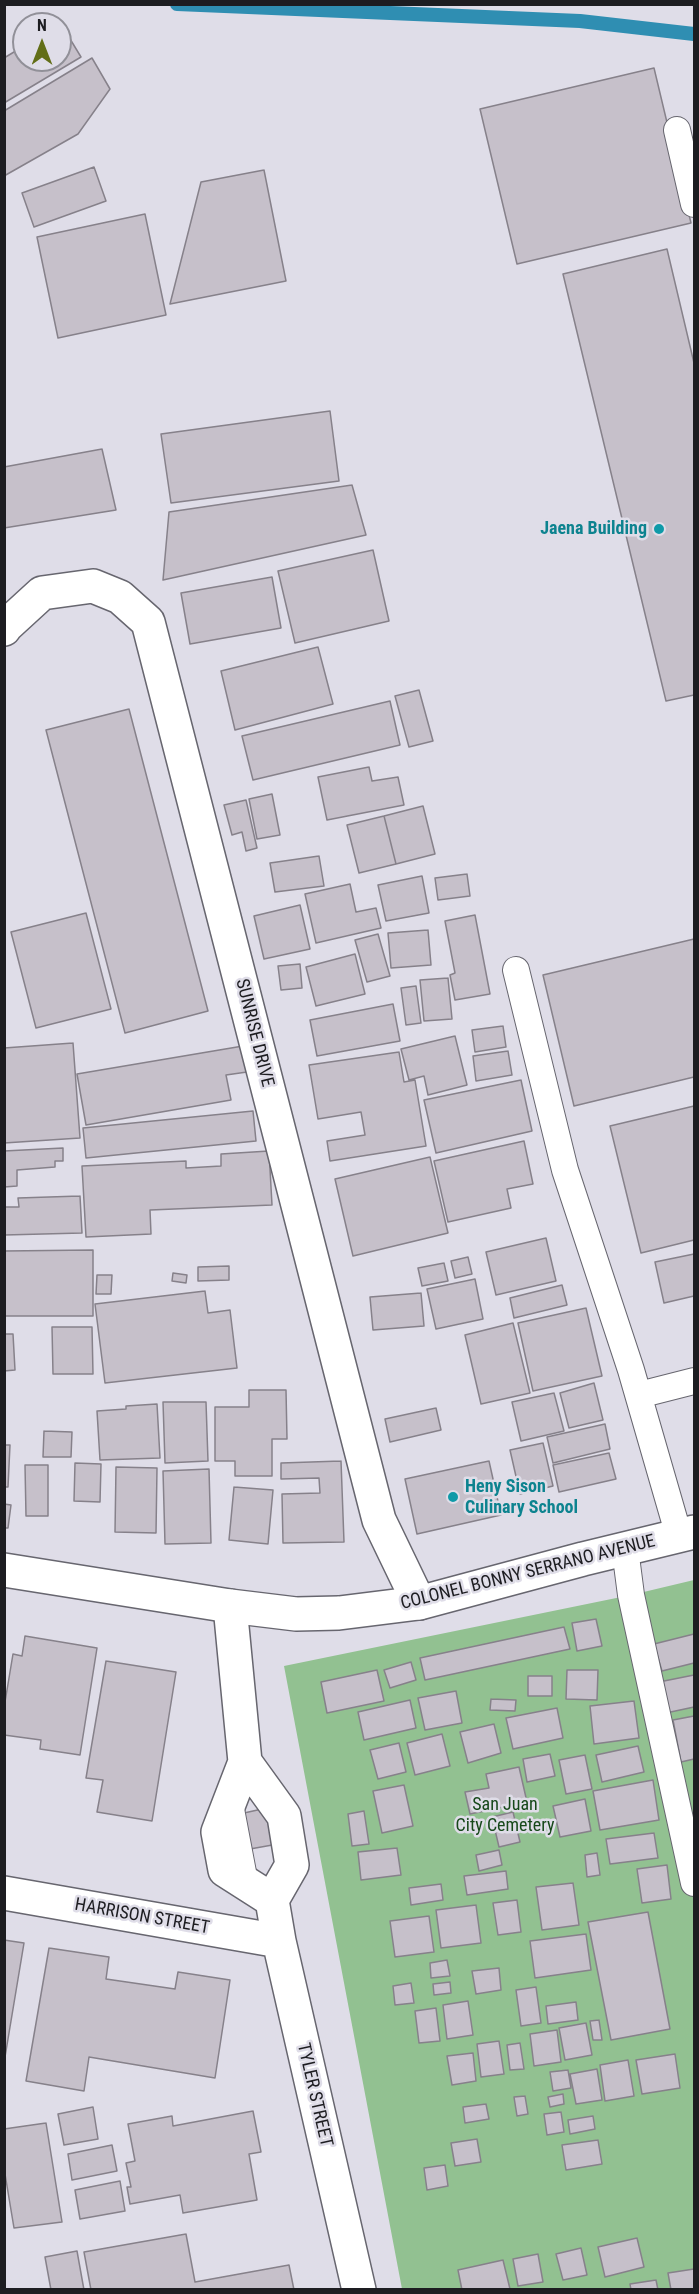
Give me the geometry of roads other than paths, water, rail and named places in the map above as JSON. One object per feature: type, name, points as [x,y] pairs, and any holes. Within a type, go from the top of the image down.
[{"type":"street","name":"SUNRISE DRIVE","points":[[4,629],[42,593],[93,586],[120,597],[148,622],[379,1520],[419,1604]]},
{"type":"street","name":"COLONEL BONNY SERRANO AVENUE","points":[[4,1570],[230,1606],[296,1614],[339,1612],[419,1604],[687,1534]]},
{"type":"street","points":[[230,1606],[245,1762],[218,1832],[225,1870],[272,1900],[292,1864],[284,1816],[245,1762]]},
{"type":"street","name":"HARRISON STREET","points":[[4,1893],[279,1941]]},
{"type":"street","name":"TYLER STREET","points":[[272,1900],[279,1941],[359,2289]]},
{"type":"lane","points":[[677,130],[694,204]]},
{"type":"lane","points":[[516,970],[565,1170],[687,1534]]},
{"type":"lane","points":[[639,1395],[694,1381]]},
{"type":"lane","points":[[625,1549],[631,1595],[694,1883]]},
{"type":"waterway","points":[[177,4],[580,21],[694,34]]},
{"type":"place","name":"Jaena Building","points":[[659,529]]},
{"type":"place","name":"Heny Sison Culinary School","points":[[453,1497]]},
{"type":"park label","name":"San Juan City Cemetery","points":[[505,1815]]}]
